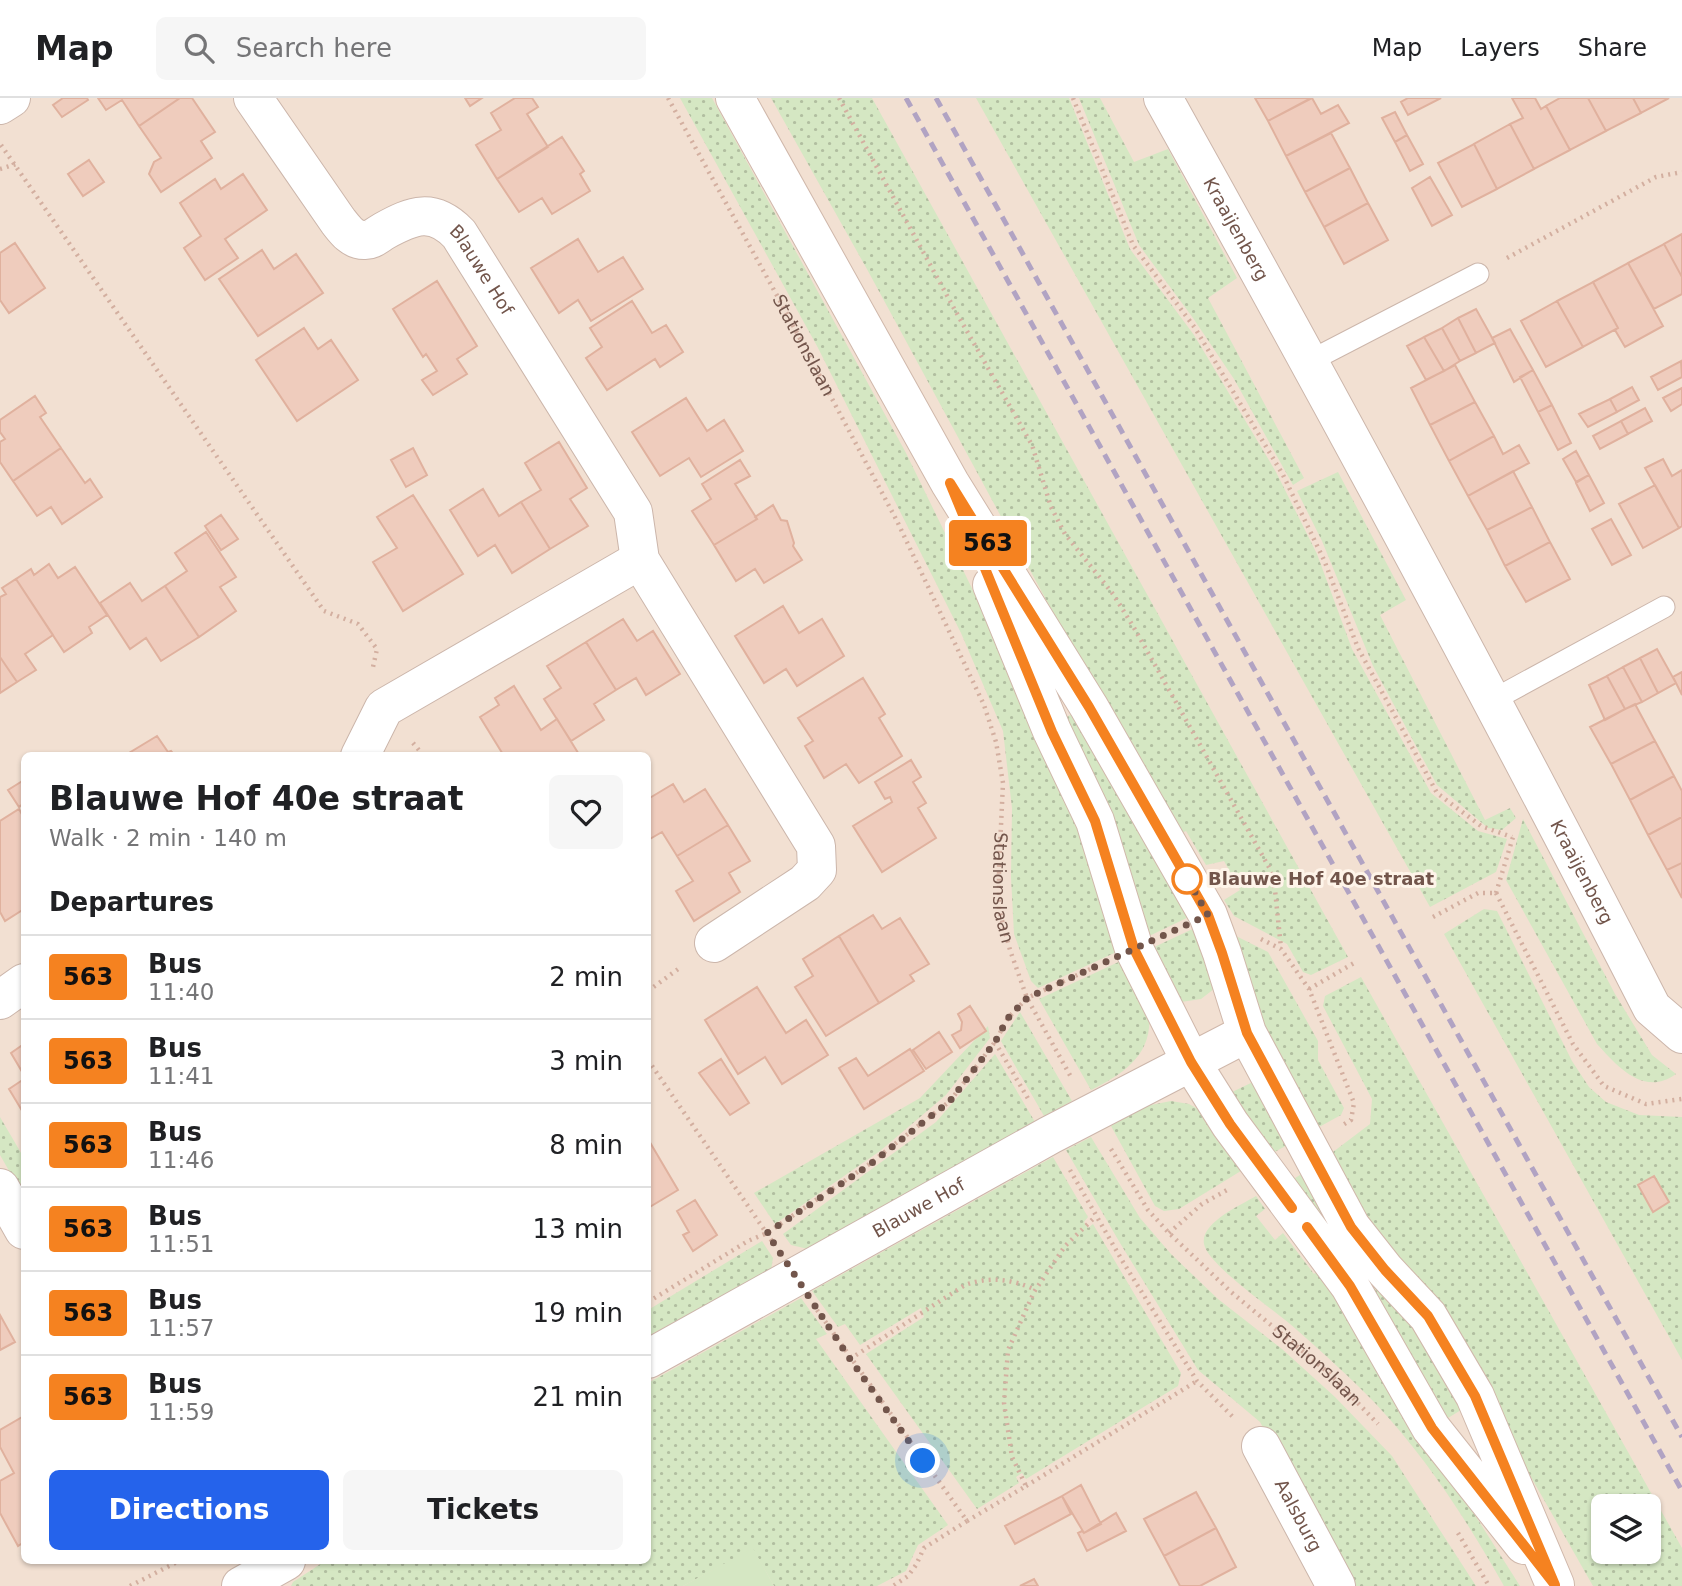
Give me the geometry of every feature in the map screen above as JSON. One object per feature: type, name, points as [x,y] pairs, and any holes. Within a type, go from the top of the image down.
[{"type":"street","points":[[0,105],[11,98]]},
{"type":"street","name":"Blauwe Hof","points":[[253,98],[346,232],[356,239],[368,241],[410,217],[424,216],[438,218],[459,234],[633,512],[640,559],[816,846],[817,870],[805,883],[714,943]]},
{"type":"street","points":[[735,98],[950,483],[1089,707],[1208,915],[1247,1033],[1351,1227],[1385,1270],[1428,1316],[1475,1396],[1555,1586]]},
{"type":"street","name":"Kraaijenberg","points":[[1163,98],[1310,361],[1493,700],[1652,1009],[1682,1034]]},
{"type":"street","points":[[950,483],[1052,732],[1095,821],[1134,949],[1191,1062],[1230,1124],[1350,1286],[1432,1428],[1555,1586]]},
{"type":"street","points":[[362,752],[384,708],[640,559]]},
{"type":"street","points":[[0,1000],[21,986]]},
{"type":"street","points":[[1191,1062],[1247,1033]]},
{"type":"street","name":"Blauwe Hof","points":[[651,1357],[1050,1135],[1191,1062]]},
{"type":"street","points":[[0,1188],[21,1225]]},
{"type":"street","name":"Aalsburg","points":[[1261,1446],[1336,1586]]},
{"type":"street","points":[[222,1564],[234,1586]]},
{"type":"street","points":[[241,1586],[281,1564]]},
{"type":"lane","points":[[1310,361],[1478,274]]},
{"type":"lane","points":[[1493,700],[1664,607]]},
{"type":"path","name":"Stationslaan","points":[[668,98],[897,521],[984,705],[996,742],[1003,783],[999,909],[1027,998],[1148,1210],[1231,1292],[1329,1373],[1383,1429]]},
{"type":"path","points":[[839,98],[1032,444],[1051,508],[1065,534],[1114,594],[1270,869],[1281,949]]},
{"type":"path","points":[[1073,98],[1133,245],[1195,328],[1283,475],[1324,560],[1358,648],[1437,793],[1481,826],[1513,837],[1496,893],[1573,1044],[1604,1086],[1646,1104],[1682,1099]]},
{"type":"path","points":[[0,145],[16,164],[324,611],[358,625],[377,649],[368,688],[421,752]]},
{"type":"path","points":[[0,169],[16,164]]},
{"type":"path","points":[[1478,274],[1656,177],[1682,172]]},
{"type":"path","points":[[1433,918],[1478,893],[1496,893]]},
{"type":"path","points":[[1208,915],[1233,924],[1281,949],[1309,989],[1354,963]]},
{"type":"path","points":[[651,1300],[748,1241],[767,1233],[868,1166],[950,1101],[995,1042],[1008,1018],[1027,998],[1134,949]]},
{"type":"path","points":[[995,1042],[1096,1216],[1197,1381],[1261,1446]]},
{"type":"path","points":[[651,1064],[850,1359],[967,1521]]},
{"type":"path","points":[[1026,1486],[1012,1457],[1004,1403],[1008,1350],[1036,1290],[1065,1246],[1096,1216]]},
{"type":"path","points":[[850,1359],[965,1285],[992,1278],[1011,1281],[1036,1290]]},
{"type":"path","points":[[893,1586],[908,1576],[924,1548],[1197,1381]]},
{"type":"path","points":[[1457,1531],[1489,1586]]},
{"type":"path","points":[[130,1586],[174,1564]]},
{"type":"shaded area","points":[[0,98],[1682,98],[1682,1586],[0,1586]]},
{"type":"green space","points":[[680,98],[712,98],[906,453],[1049,748],[1123,949],[1038,988],[1031,981],[1014,934],[1012,808],[1003,731],[961,633],[817,346]]},
{"type":"green space","points":[[771,98],[872,98],[1348,957],[1311,975],[1303,972],[1287,944],[1234,916],[1224,900],[1240,890],[1224,861],[1206,865],[1186,831],[1174,836],[868,271]]},
{"type":"green space","points":[[976,98],[1069,98],[1130,249],[1194,335],[1276,472],[1317,554],[1352,649],[1431,793],[1478,831],[1507,839],[1496,872],[1430,907]]},
{"type":"green space","points":[[1079,98],[1100,98],[1134,162],[1168,149],[1237,278],[1208,298],[1304,478],[1293,485],[1234,379],[1139,245]]},
{"type":"green space","points":[[1338,472],[1406,600],[1380,615],[1485,820],[1510,808],[1516,818],[1502,830],[1488,828],[1437,785],[1373,666],[1322,541],[1297,491]]},
{"type":"green space","points":[[1072,714],[1193,915],[1145,938],[1065,718]]},
{"type":"green space","points":[[1523,819],[1615,994],[1652,1055],[1676,1074],[1664,1080],[1642,1081],[1623,1070],[1597,1044],[1506,880]]},
{"type":"green space","points":[[1484,909],[1497,911],[1572,1061],[1589,1087],[1606,1102],[1639,1115],[1682,1117],[1682,1360],[1444,934]]},
{"type":"green space","points":[[1199,926],[1214,989],[1201,999],[1181,1002],[1150,949]]},
{"type":"green space","points":[[1228,932],[1268,952],[1318,1041],[1318,1060],[1344,1108],[1341,1115],[1310,1132],[1262,1045]]},
{"type":"green space","points":[[1127,958],[1148,1007],[1149,1028],[1146,1041],[1141,1052],[1124,1070],[1091,1090],[1039,999]]},
{"type":"green space","points":[[1361,977],[1652,1494],[1591,1494],[1591,1564],[1661,1564],[1661,1511],[1682,1548],[1682,1586],[1593,1586],[1494,1412],[1412,1280],[1325,1158],[1370,1124],[1372,1099],[1323,1006],[1325,996]]},
{"type":"green space","points":[[1020,1012],[1072,1101],[1044,1116],[1001,1041]]},
{"type":"green space","points":[[988,1026],[990,1038],[946,1095],[880,1151],[775,1224],[754,1193],[920,1098]]},
{"type":"green space","points":[[995,1054],[1035,1122],[808,1249],[791,1245],[783,1234],[936,1122]]},
{"type":"green space","points":[[1255,1081],[1293,1142],[1267,1156],[1230,1093]]},
{"type":"green space","points":[[1171,1101],[1189,1104],[1203,1112],[1249,1166],[1179,1209],[1164,1211],[1155,1206],[1111,1126],[1146,1106]]},
{"type":"green space","points":[[0,1117],[21,1153],[21,1192],[0,1155]]},
{"type":"green space","points":[[1091,1137],[1140,1218],[1171,1254],[1218,1299],[1282,1349],[1335,1397],[1392,1456],[1476,1586],[1351,1586],[1260,1422],[1198,1370],[1066,1150]]},
{"type":"green space","points":[[1053,1157],[1088,1217],[1084,1222],[1088,1228],[1093,1224],[1181,1373],[1178,1386],[1026,1479],[1022,1473],[1016,1477],[1019,1483],[977,1509],[866,1354],[924,1317],[921,1308],[860,1345],[845,1324],[838,1327],[812,1291]]},
{"type":"green space","points":[[1308,1170],[1417,1320],[1461,1410],[1448,1418],[1287,1183]]},
{"type":"green space","points":[[1256,1196],[1265,1209],[1256,1216],[1275,1240],[1283,1233],[1314,1274],[1323,1266],[1520,1586],[1504,1586],[1445,1491],[1412,1445],[1375,1403],[1297,1330],[1230,1276],[1208,1253],[1204,1236],[1208,1229],[1223,1216]]},
{"type":"green space","points":[[762,1241],[773,1258],[771,1270],[651,1334],[651,1308]]},
{"type":"green space","points":[[801,1298],[827,1334],[816,1339],[948,1525],[918,1545],[906,1571],[877,1586],[774,1586],[753,1549],[683,1586],[291,1586],[320,1564],[651,1564],[651,1381]]},
{"type":"green space","points":[[753,1548],[774,1586],[683,1586]]},
{"type":"building","points":[[63,98],[88,100],[62,117],[53,105]]},
{"type":"building","points":[[98,98],[180,98],[139,126],[122,100],[106,110]]},
{"type":"building","points":[[180,98],[192,98],[215,132],[201,141],[212,158],[161,192],[149,174],[154,162],[161,158],[139,126]]},
{"type":"building","points":[[465,98],[482,98],[470,106]]},
{"type":"building","points":[[515,98],[532,98],[538,107],[527,114],[548,147],[497,179],[476,145],[501,130],[491,113]]},
{"type":"building","points":[[1255,98],[1311,98],[1268,121]]},
{"type":"building","points":[[1312,98],[1321,114],[1338,105],[1349,123],[1286,156],[1268,121]]},
{"type":"building","points":[[1408,98],[1441,98],[1408,115],[1401,102]]},
{"type":"building","points":[[1512,98],[1535,98],[1541,109],[1546,106],[1570,150],[1534,169],[1510,124],[1523,118]]},
{"type":"building","points":[[1560,98],[1588,98],[1606,131],[1570,150],[1546,106]]},
{"type":"building","points":[[1588,98],[1633,98],[1641,113],[1606,131]]},
{"type":"building","points":[[1633,98],[1669,98],[1641,113]]},
{"type":"building","points":[[1395,112],[1407,135],[1395,142],[1382,118]]},
{"type":"building","points":[[1510,124],[1534,169],[1497,189],[1474,144]]},
{"type":"building","points":[[1331,133],[1350,168],[1305,192],[1286,156]]},
{"type":"building","points":[[1407,135],[1423,164],[1410,171],[1395,142]]},
{"type":"building","points":[[562,137],[584,171],[580,174],[590,191],[552,214],[542,198],[519,212],[497,179]]},
{"type":"building","points":[[1474,144],[1497,189],[1462,207],[1438,163]]},
{"type":"building","points":[[89,160],[104,182],[83,196],[68,174]]},
{"type":"building","points":[[1350,168],[1368,203],[1324,227],[1305,192]]},
{"type":"building","points":[[243,174],[267,210],[225,239],[238,258],[205,280],[184,248],[201,236],[180,203],[215,179],[221,189]]},
{"type":"building","points":[[1430,177],[1452,215],[1432,226],[1412,188]]},
{"type":"building","points":[[1368,203],[1388,240],[1344,264],[1324,227]]},
{"type":"building","points":[[1682,234],[1682,277],[1664,244]]},
{"type":"building","points":[[578,239],[598,272],[623,257],[643,289],[591,321],[578,300],[559,313],[531,268]]},
{"type":"building","points":[[15,243],[45,288],[9,313],[0,300],[0,253]]},
{"type":"building","points":[[1664,244],[1682,277],[1682,294],[1654,309],[1628,263]]},
{"type":"building","points":[[262,250],[274,269],[296,254],[323,293],[258,336],[219,279]]},
{"type":"building","points":[[1628,263],[1663,326],[1625,347],[1615,330],[1618,328],[1593,282]]},
{"type":"building","points":[[437,281],[477,346],[457,359],[467,374],[433,395],[422,380],[437,371],[426,354],[423,357],[393,309]]},
{"type":"building","points":[[1593,282],[1618,328],[1583,347],[1557,301]]},
{"type":"building","points":[[632,301],[652,333],[666,325],[683,352],[660,367],[655,359],[607,390],[586,358],[602,347],[590,328]]},
{"type":"building","points":[[1557,301],[1583,347],[1546,367],[1521,321]]},
{"type":"building","points":[[1476,309],[1495,343],[1476,353],[1458,318]]},
{"type":"building","points":[[1458,318],[1476,353],[1460,361],[1442,328]]},
{"type":"building","points":[[304,328],[318,349],[331,340],[358,380],[297,421],[256,360]]},
{"type":"building","points":[[1442,328],[1460,361],[1444,371],[1424,337]]},
{"type":"building","points":[[1510,329],[1533,370],[1514,382],[1492,338]]},
{"type":"building","points":[[1424,337],[1444,371],[1426,380],[1407,346]]},
{"type":"building","points":[[1681,361],[1682,377],[1658,390],[1651,377]]},
{"type":"building","points":[[1455,365],[1475,402],[1430,425],[1411,388]]},
{"type":"building","points":[[1533,370],[1552,405],[1538,412],[1520,377]]},
{"type":"building","points":[[1632,387],[1639,400],[1617,412],[1610,399]]},
{"type":"building","points":[[1682,388],[1682,404],[1671,411],[1663,398]]},
{"type":"building","points":[[35,396],[46,413],[40,417],[61,448],[13,481],[0,462],[0,442],[5,439],[0,432],[0,420]]},
{"type":"building","points":[[686,398],[707,431],[724,420],[743,451],[701,477],[689,458],[660,476],[632,432]]},
{"type":"building","points":[[1610,399],[1617,412],[1588,427],[1579,414]]},
{"type":"building","points":[[1475,402],[1494,436],[1449,461],[1430,425]]},
{"type":"building","points":[[1552,405],[1571,443],[1558,450],[1538,412]]},
{"type":"building","points":[[1645,408],[1652,421],[1628,434],[1621,421]]},
{"type":"building","points":[[1621,421],[1628,434],[1600,449],[1593,436]]},
{"type":"building","points":[[1494,436],[1503,454],[1519,445],[1529,463],[1468,496],[1449,461]]},
{"type":"building","points":[[559,442],[587,488],[570,499],[588,526],[550,549],[521,502],[541,490],[525,463]]},
{"type":"building","points":[[61,448],[85,483],[90,479],[102,497],[62,524],[51,507],[37,516],[13,481]]},
{"type":"building","points":[[413,448],[427,475],[406,487],[391,460]]},
{"type":"building","points":[[1576,451],[1589,475],[1576,482],[1563,459]]},
{"type":"building","points":[[1663,459],[1672,476],[1682,470],[1682,526],[1679,528],[1645,468]]},
{"type":"building","points":[[740,460],[750,476],[735,484],[757,519],[714,545],[692,511],[711,499],[702,484]]},
{"type":"building","points":[[1513,471],[1532,507],[1487,530],[1468,496]]},
{"type":"building","points":[[1589,475],[1604,503],[1590,511],[1576,483]]},
{"type":"building","points":[[1655,485],[1679,528],[1643,548],[1619,504]]},
{"type":"building","points":[[483,489],[499,516],[521,502],[550,549],[512,573],[495,545],[478,556],[450,510]]},
{"type":"building","points":[[413,495],[463,574],[403,611],[373,562],[397,548],[377,517]]},
{"type":"building","points":[[773,505],[781,520],[787,521],[793,546],[802,560],[764,583],[755,569],[736,581],[714,545],[757,519],[755,517]]},
{"type":"building","points":[[1532,507],[1550,542],[1505,566],[1487,530]]},
{"type":"building","points":[[221,515],[238,539],[221,550],[205,526]]},
{"type":"building","points":[[1611,519],[1631,555],[1612,565],[1592,529]]},
{"type":"building","points":[[206,532],[236,577],[220,587],[236,611],[199,637],[165,586],[187,571],[175,553]]},
{"type":"building","points":[[1550,542],[1570,579],[1526,602],[1505,566]]},
{"type":"building","points":[[49,564],[58,578],[75,567],[107,615],[89,627],[92,633],[64,652],[16,579],[31,569],[34,575]]},
{"type":"building","points":[[16,579],[53,635],[25,654],[36,670],[17,682],[0,657],[0,597],[6,594],[2,588]]},
{"type":"building","points":[[130,583],[142,601],[165,586],[199,637],[161,661],[146,638],[130,649],[100,603]]},
{"type":"building","points":[[783,606],[799,633],[822,619],[844,656],[797,686],[786,669],[764,683],[735,636]]},
{"type":"building","points":[[623,619],[637,641],[653,631],[680,674],[646,695],[636,678],[616,690],[586,642]]},
{"type":"building","points":[[586,642],[616,690],[594,704],[604,720],[571,741],[544,699],[561,688],[547,666]]},
{"type":"building","points":[[1657,649],[1676,683],[1658,693],[1640,658]]},
{"type":"building","points":[[0,657],[17,682],[0,693]]},
{"type":"building","points":[[1640,658],[1658,693],[1642,702],[1623,667]]},
{"type":"building","points":[[1623,667],[1642,702],[1625,709],[1607,676]]},
{"type":"building","points":[[1682,672],[1682,695],[1673,677]]},
{"type":"building","points":[[1607,676],[1625,709],[1605,720],[1589,685]]},
{"type":"building","points":[[863,678],[885,714],[879,718],[902,756],[859,783],[846,764],[824,778],[805,746],[813,741],[798,718]]},
{"type":"building","points":[[514,686],[541,730],[557,719],[578,752],[502,752],[480,717],[499,705],[495,698]]},
{"type":"building","points":[[1635,704],[1655,741],[1611,764],[1590,727]]},
{"type":"building","points":[[157,736],[168,752],[131,752]]},
{"type":"building","points":[[1655,741],[1674,776],[1630,800],[1611,764]]},
{"type":"building","points":[[911,760],[921,777],[913,782],[926,803],[918,808],[936,838],[882,872],[853,826],[892,802],[890,797],[885,799],[875,782]]},
{"type":"building","points":[[1674,776],[1682,791],[1682,817],[1648,835],[1630,800]]},
{"type":"building","points":[[21,782],[19,807],[8,790]]},
{"type":"building","points":[[673,784],[684,802],[705,789],[728,825],[677,856],[662,832],[651,838],[651,797]]},
{"type":"building","points":[[19,809],[21,813],[21,911],[5,921],[0,912],[0,821]]},
{"type":"building","points":[[1682,817],[1682,863],[1667,870],[1648,835]]},
{"type":"building","points":[[728,825],[750,861],[729,873],[740,892],[694,921],[676,891],[693,881],[677,856]]},
{"type":"building","points":[[1682,863],[1682,898],[1667,870]]},
{"type":"building","points":[[873,915],[882,929],[900,918],[929,964],[910,975],[914,981],[879,1003],[839,936]]},
{"type":"building","points":[[839,936],[879,1003],[826,1036],[795,987],[813,976],[803,959]]},
{"type":"building","points":[[757,987],[786,1033],[806,1020],[828,1055],[782,1084],[765,1057],[738,1074],[705,1020]]},
{"type":"building","points":[[970,1006],[986,1031],[960,1048],[952,1035],[961,1030],[962,1022],[958,1014]]},
{"type":"building","points":[[939,1032],[952,1052],[926,1069],[913,1050]]},
{"type":"building","points":[[21,1046],[21,1070],[11,1053]]},
{"type":"building","points":[[910,1049],[924,1071],[864,1109],[839,1068],[856,1058],[868,1076]]},
{"type":"building","points":[[721,1059],[749,1103],[730,1115],[699,1073]]},
{"type":"building","points":[[21,1081],[21,1109],[9,1089]]},
{"type":"building","points":[[651,1144],[678,1190],[651,1206]]},
{"type":"building","points":[[1654,1176],[1669,1202],[1653,1212],[1638,1185]]},
{"type":"building","points":[[695,1200],[717,1235],[693,1251],[683,1235],[689,1232],[677,1211]]},
{"type":"building","points":[[0,1315],[15,1342],[0,1350]]},
{"type":"building","points":[[21,1418],[21,1544],[18,1546],[0,1513],[0,1481],[14,1473],[0,1447],[0,1430]]},
{"type":"building","points":[[1081,1485],[1101,1524],[1084,1533],[1062,1496]]},
{"type":"building","points":[[1196,1492],[1216,1528],[1164,1556],[1144,1519]]},
{"type":"building","points":[[1062,1496],[1071,1514],[1015,1544],[1005,1526]]},
{"type":"building","points":[[1116,1513],[1126,1531],[1087,1551],[1078,1533],[1084,1533]]},
{"type":"building","points":[[1216,1528],[1236,1567],[1200,1586],[1180,1586],[1164,1556]]},
{"type":"building","points":[[1034,1579],[1038,1586],[1020,1586]]},
{"type":"railway","points":[[906,98],[1682,1491]]},
{"type":"railway","points":[[936,98],[1682,1437]]},
{"type":"bus line","name":"563","points":[[1292,1208],[1230,1124],[1191,1062],[1134,949],[1095,821],[1052,732],[950,483],[1089,707],[1208,915],[1247,1033],[1351,1227],[1385,1270],[1428,1316],[1475,1396],[1555,1585],[1432,1428],[1350,1286],[1307,1227]]},
{"type":"place","name":"Blauwe Hof 40e straat","points":[[1187,879]]},
{"type":"route","points":[[923,1461],[850,1359],[767,1233],[868,1166],[950,1101],[995,1042],[1008,1018],[1027,998],[1208,915],[1182,869],[1187,879]]}]
